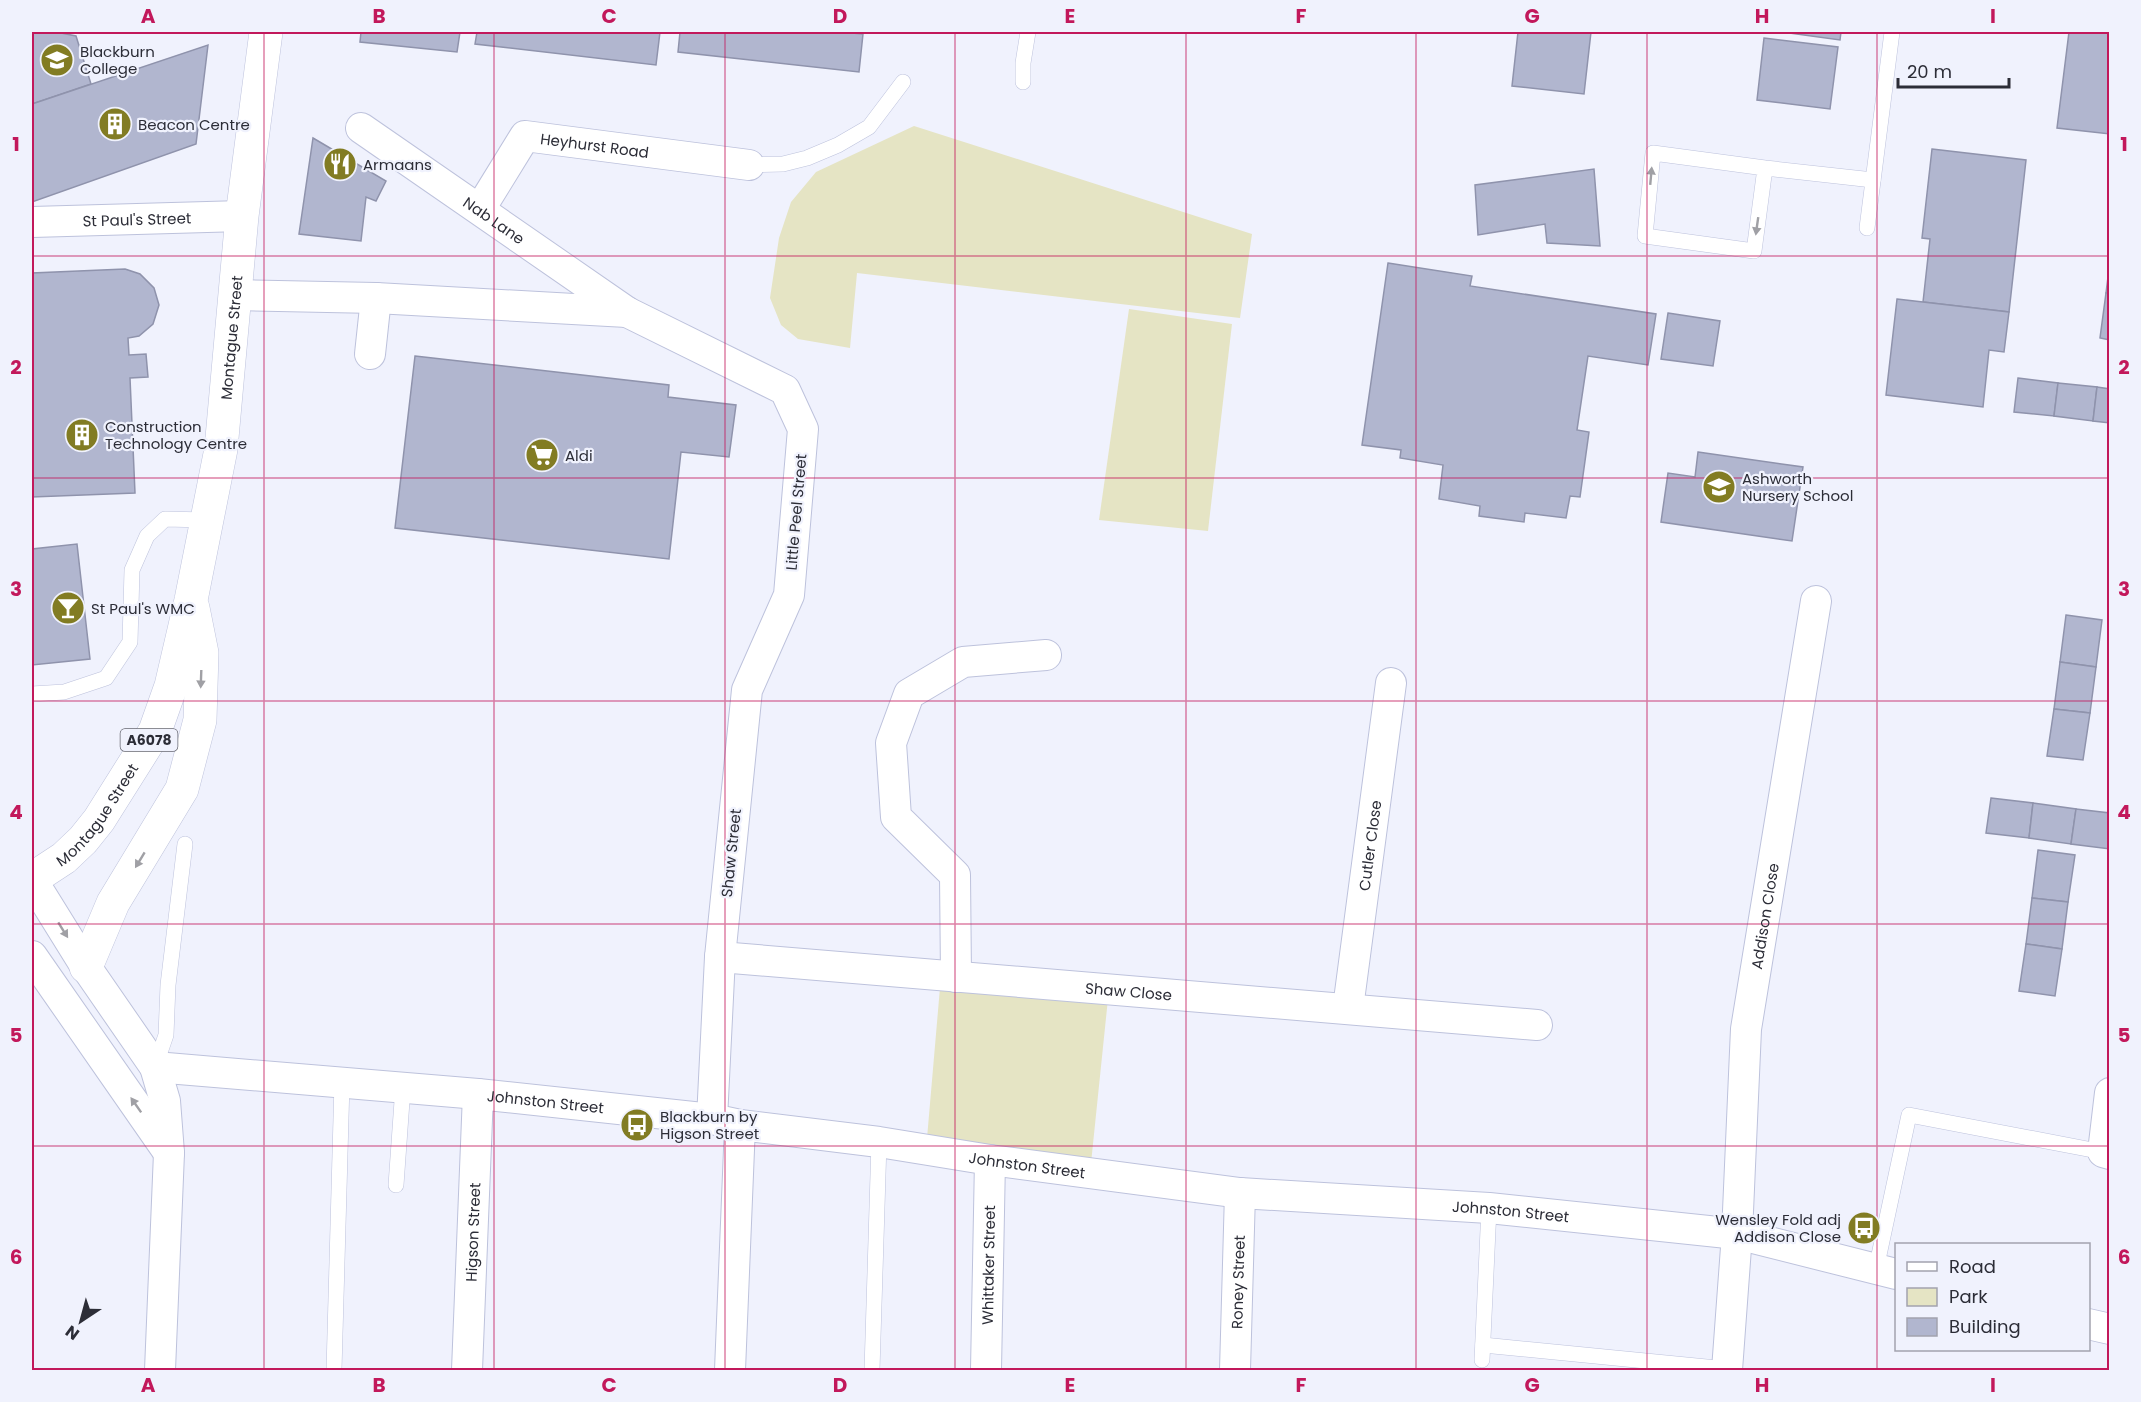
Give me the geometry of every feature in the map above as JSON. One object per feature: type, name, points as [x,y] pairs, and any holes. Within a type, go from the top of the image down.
[{"type":"highway","name":"Montague Street","points":[[32,880],[64,858],[99,820],[155,731],[171,686],[191,600],[220,449],[242,216],[266,32]]},
{"type":"highway","points":[[86,967],[113,903],[182,789],[200,720],[202,653],[191,600]]},
{"type":"street","name":"Nab Lane","points":[[361,128],[627,312],[785,390],[803,429]]},
{"type":"street","name":"Heyhurst Road","points":[[480,209],[525,136],[749,165]]},
{"type":"street","name":"St Paul's Street","points":[[32,222],[242,216]]},
{"type":"street","name":"Nab Lane","points":[[235,295],[376,298],[627,312]]},
{"type":"street","points":[[370,354],[376,298]]},
{"type":"street","name":"Little Peel Street","points":[[789,596],[803,429]]},
{"type":"street","name":"Shaw Street","points":[[730,1371],[726,1122],[720,957],[747,690],[789,596]]},
{"type":"street","name":"Addison Close","points":[[1727,1370],[1737,1234],[1746,1029],[1815,601]]},
{"type":"street","points":[[956,977],[955,875],[896,817],[891,743],[909,694],[963,662],[1046,655]]},
{"type":"street","name":"Cutler Close","points":[[1348,1008],[1390,683]]},
{"type":"street","name":"Montague Street","points":[[32,880],[86,967],[154,1067],[165,1101],[169,1153],[160,1371]]},
{"type":"street","points":[[32,956],[169,1153]]},
{"type":"street","name":"Shaw Close","points":[[720,957],[1537,1025]]},
{"type":"street","name":"Johnston Street","points":[[154,1067],[477,1094],[726,1122],[1240,1193],[1489,1208],[1737,1234],[1886,1272]]},
{"type":"street","points":[[2106,1153],[2109,1093]]},
{"type":"street","name":"Higson Street","points":[[467,1371],[477,1094]]},
{"type":"street","name":"Whittaker Street","points":[[986,1371],[990,1160]]},
{"type":"street","name":"Roney Street","points":[[1235,1371],[1240,1193]]},
{"type":"street","points":[[2090,1324],[2109,1329]]},
{"type":"lane","points":[[1023,82],[1023,63],[1028,32]]},
{"type":"lane","points":[[1866,228],[1892,32]]},
{"type":"lane","points":[[749,165],[783,164],[807,158],[838,145],[869,127],[903,82]]},
{"type":"lane","points":[[1765,168],[1754,251],[1645,236],[1653,153],[1873,180]]},
{"type":"lane","points":[[32,694],[64,692],[106,678],[130,642],[132,570],[147,536],[165,519],[206,519]]},
{"type":"lane","points":[[154,1067],[166,1035],[168,985],[185,844]]},
{"type":"lane","points":[[334,1371],[342,1082]]},
{"type":"lane","points":[[396,1185],[403,1087]]},
{"type":"lane","points":[[1886,1272],[1909,1115],[2106,1153]]},
{"type":"lane","points":[[872,1371],[879,1142]]},
{"type":"lane","points":[[1489,1208],[1482,1353],[1727,1370]]},
{"type":"green space","points":[[914,126],[1252,234],[1240,318],[857,273],[850,348],[798,339],[781,325],[770,298],[779,238],[791,202],[816,172]]},
{"type":"green space","points":[[1129,309],[1232,324],[1208,531],[1099,520]]},
{"type":"green space","points":[[941,976],[1109,989],[1090,1173],[926,1150]]},
{"type":"building","name":"Blackburn College","points":[[32,32],[56,32],[76,36],[91,84],[32,104]]},
{"type":"building","points":[[361,32],[460,32],[457,52],[360,42]]},
{"type":"building","points":[[477,32],[660,32],[656,65],[475,44]]},
{"type":"building","points":[[680,32],[863,34],[859,72],[678,52]]},
{"type":"building","points":[[1518,32],[1591,32],[1584,94],[1512,86]]},
{"type":"building","points":[[1790,32],[1841,32],[1840,40]]},
{"type":"building","points":[[2069,32],[2110,32],[2110,134],[2057,128]]},
{"type":"building","points":[[1764,38],[1838,47],[1830,109],[1757,100]]},
{"type":"building","name":"Beacon Centre","points":[[208,45],[196,144],[32,202],[32,104]]},
{"type":"building","points":[[313,138],[386,181],[376,201],[366,197],[361,241],[299,234]]},
{"type":"building","points":[[1932,149],[2026,160],[2009,312],[1923,302],[1930,239],[1922,238]]},
{"type":"building","points":[[1594,169],[1600,246],[1547,243],[1545,224],[1478,235],[1475,185]]},
{"type":"building","points":[[2110,261],[2110,293],[2106,293]]},
{"type":"building","points":[[1388,263],[1472,276],[1470,286],[1656,314],[1648,365],[1588,356],[1577,430],[1589,432],[1580,497],[1570,496],[1566,518],[1525,513],[1524,522],[1479,516],[1480,506],[1439,499],[1443,465],[1400,458],[1401,450],[1362,445]]},
{"type":"building","name":"Construction Technology Centre","points":[[125,269],[140,274],[154,288],[159,305],[153,324],[139,336],[128,338],[129,355],[146,354],[148,377],[130,378],[135,493],[32,497],[32,273]]},
{"type":"building","points":[[2106,293],[2110,293],[2110,340],[2100,338]]},
{"type":"building","points":[[1897,299],[2009,312],[2004,352],[1989,350],[1983,407],[1886,395]]},
{"type":"building","points":[[1668,313],[1720,321],[1713,366],[1661,359]]},
{"type":"building","name":"Aldi","points":[[415,356],[669,385],[668,397],[736,405],[729,457],[681,452],[669,559],[395,528]]},
{"type":"building","points":[[2018,378],[2058,383],[2054,416],[2014,412]]},
{"type":"building","points":[[2058,383],[2097,387],[2093,421],[2054,416]]},
{"type":"building","points":[[2097,387],[2110,389],[2110,423],[2093,421]]},
{"type":"building","points":[[1698,452],[1803,467],[1792,541],[1661,522],[1668,473],[1695,477]]},
{"type":"building","points":[[77,544],[90,659],[32,665],[32,549]]},
{"type":"building","points":[[2066,615],[2102,620],[2096,667],[2060,662]]},
{"type":"building","points":[[2060,662],[2096,667],[2090,713],[2054,709]]},
{"type":"building","points":[[2054,709],[2090,713],[2083,760],[2047,756]]},
{"type":"building","points":[[1991,798],[2033,803],[2029,838],[1986,833]]},
{"type":"building","points":[[2033,803],[2076,809],[2071,844],[2029,838]]},
{"type":"building","points":[[2076,809],[2110,813],[2110,849],[2071,844]]},
{"type":"building","points":[[2038,850],[2075,855],[2068,902],[2032,898]]},
{"type":"building","points":[[2032,898],[2068,902],[2062,949],[2026,944]]},
{"type":"building","points":[[2026,944],[2062,949],[2055,996],[2019,991]]},
{"type":"place","name":"Blackburn College","points":[[57,60]]},
{"type":"place","name":"Beacon Centre","points":[[115,124]]},
{"type":"place","name":"Armaans","points":[[340,164]]},
{"type":"place","name":"Construction Technology Centre","points":[[82,435]]},
{"type":"place","name":"Aldi","points":[[542,455]]},
{"type":"place","name":"Ashworth Nursery School","points":[[1719,487]]},
{"type":"place","name":"St Paul's WMC","points":[[68,608]]},
{"type":"place","name":"Blackburn by Higson Street","points":[[637,1125]]},
{"type":"place","name":"Wensley Fold adj Addison Close","points":[[1864,1228]]}]
